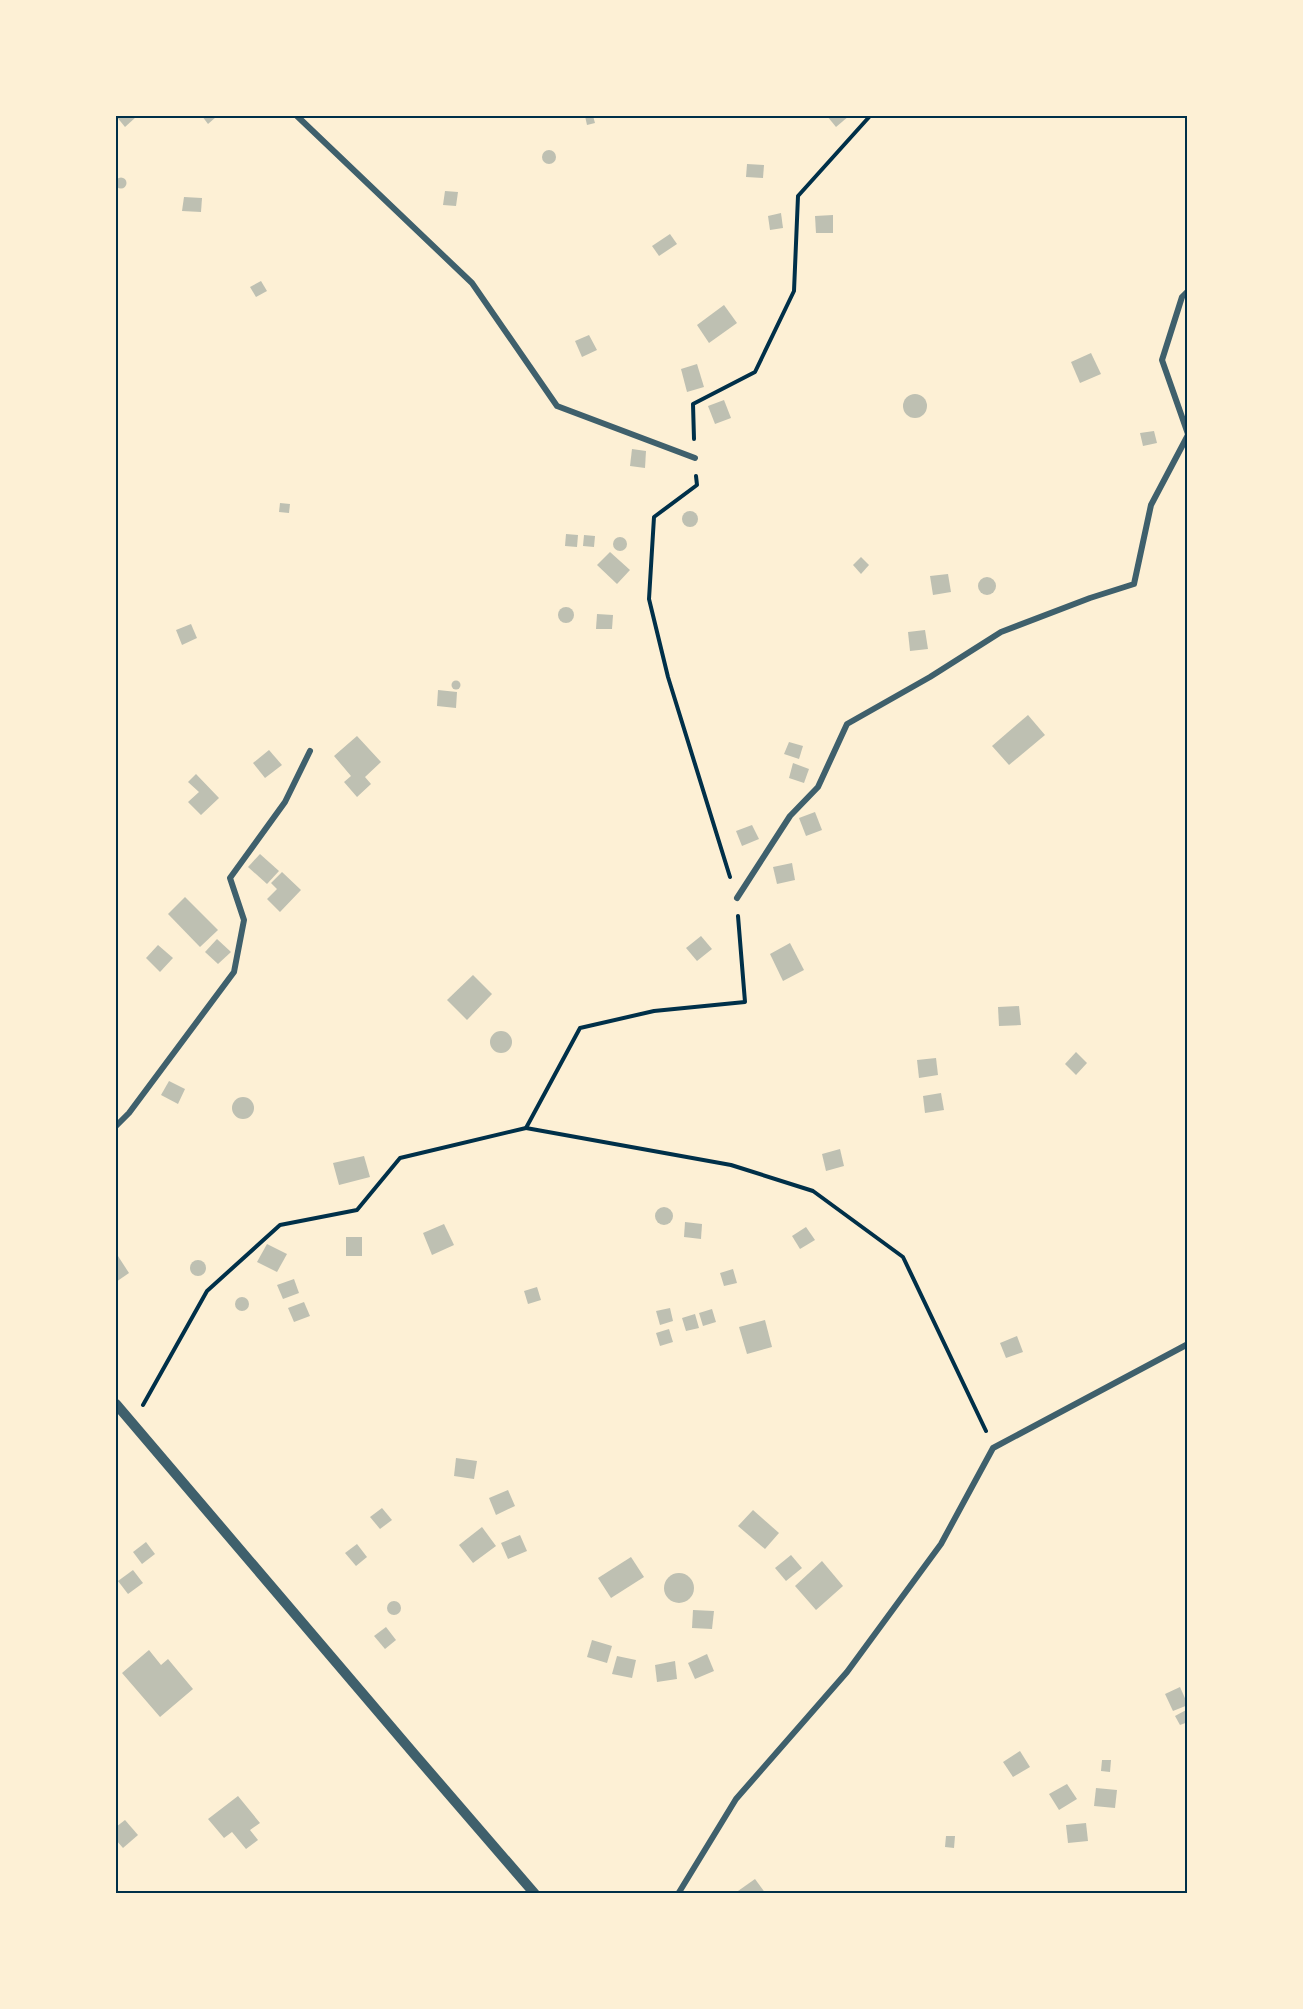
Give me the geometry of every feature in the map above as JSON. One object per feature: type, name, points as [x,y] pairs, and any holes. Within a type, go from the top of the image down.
[{"type":"street","points":[[297,116],[472,283],[557,406],[695,458]]},
{"type":"street","points":[[737,898],[790,816],[818,788],[847,724],[1001,632],[1134,584],[1151,505],[1188,434],[1162,360],[1182,297],[1188,291]]},
{"type":"street","points":[[116,1126],[129,1113],[234,972],[244,920],[230,878],[285,801],[310,751]]},
{"type":"street","points":[[678,1893],[736,1799],[847,1672],[941,1544],[993,1448],[1188,1344]]},
{"type":"street","points":[[116,1404],[535,1893]]},
{"type":"path","points":[[526,1128],[580,1028],[654,1011],[745,1002],[737,898],[668,676],[649,599],[654,517],[697,485],[693,404],[755,372],[794,291],[798,196],[870,116]]},
{"type":"path","points":[[133,1422],[207,1291],[280,1225],[357,1210],[400,1158],[526,1128],[731,1165],[813,1191],[903,1257],[993,1448]]},
{"type":"building","points":[[116,116],[135,116],[136,117],[125,127]]},
{"type":"building","points":[[202,116],[215,116],[216,117],[208,124]]},
{"type":"building","points":[[585,116],[593,116],[595,123],[587,125]]},
{"type":"building","points":[[827,116],[849,116],[836,127]]},
{"type":"building","points":[[546,150],[552,150],[556,157],[552,164],[546,164],[542,160],[542,154]]},
{"type":"building","points":[[747,164],[764,165],[763,178],[746,177]]},
{"type":"building","points":[[121,177],[127,183],[121,189],[115,183]]},
{"type":"building","points":[[445,191],[458,192],[456,206],[443,205]]},
{"type":"building","points":[[184,197],[202,198],[201,212],[182,211]]},
{"type":"building","points":[[781,213],[783,228],[770,230],[768,216]]},
{"type":"building","points":[[833,215],[833,233],[816,233],[815,216]]},
{"type":"building","points":[[670,234],[677,244],[659,256],[652,246]]},
{"type":"building","points":[[261,281],[267,291],[256,297],[250,287]]},
{"type":"building","points":[[724,305],[737,323],[709,343],[697,325]]},
{"type":"building","points":[[589,335],[597,350],[582,357],[575,341]]},
{"type":"building","points":[[1091,353],[1101,374],[1080,383],[1071,362]]},
{"type":"building","points":[[697,364],[704,387],[687,392],[681,369]]},
{"type":"building","points":[[915,394],[924,397],[927,406],[924,415],[915,418],[906,415],[903,406],[906,397]]},
{"type":"building","points":[[724,400],[731,418],[715,424],[708,406]]},
{"type":"building","points":[[1154,431],[1157,443],[1143,446],[1140,433]]},
{"type":"building","points":[[632,449],[646,451],[645,468],[630,466]]},
{"type":"building","points":[[280,503],[290,504],[289,513],[279,512]]},
{"type":"building","points":[[687,511],[693,511],[698,519],[696,525],[687,527],[682,522],[682,516]]},
{"type":"building","points":[[566,534],[578,535],[577,547],[565,546]]},
{"type":"building","points":[[584,535],[595,536],[594,547],[583,546]]},
{"type":"building","points":[[617,537],[623,537],[627,544],[623,551],[617,551],[613,547],[613,541]]},
{"type":"building","points":[[610,552],[630,570],[617,584],[597,565]]},
{"type":"building","points":[[861,557],[869,565],[861,574],[853,565]]},
{"type":"building","points":[[948,574],[951,592],[933,595],[930,576]]},
{"type":"building","points":[[983,577],[991,577],[996,582],[994,593],[983,595],[978,590],[978,582]]},
{"type":"building","points":[[563,607],[569,607],[574,615],[572,621],[563,623],[558,618],[558,612]]},
{"type":"building","points":[[597,614],[613,615],[612,629],[596,629]]},
{"type":"building","points":[[191,624],[197,638],[182,645],[176,630]]},
{"type":"building","points":[[925,630],[928,649],[910,651],[908,632]]},
{"type":"building","points":[[456,681],[460,685],[456,689],[452,685]]},
{"type":"building","points":[[438,690],[457,692],[456,708],[437,706]]},
{"type":"building","points":[[1028,715],[1045,735],[1009,765],[992,746]]},
{"type":"building","points":[[357,736],[381,762],[365,777],[371,784],[357,797],[344,782],[351,776],[334,756]]},
{"type":"building","points":[[789,742],[803,746],[799,759],[784,754]]},
{"type":"building","points":[[269,750],[282,765],[265,778],[253,763]]},
{"type":"building","points":[[793,763],[809,769],[804,783],[789,778]]},
{"type":"building","points":[[196,774],[219,798],[201,815],[188,802],[199,792],[188,782]]},
{"type":"building","points":[[815,812],[822,830],[806,836],[799,818]]},
{"type":"building","points":[[752,825],[759,839],[742,846],[736,831]]},
{"type":"building","points":[[260,854],[279,871],[267,884],[248,867]]},
{"type":"building","points":[[792,863],[795,880],[777,884],[773,867]]},
{"type":"building","points":[[282,872],[301,890],[280,912],[267,899],[277,889],[271,883]]},
{"type":"building","points":[[185,897],[218,930],[200,947],[168,914]]},
{"type":"building","points":[[701,936],[712,949],[697,961],[686,948]]},
{"type":"building","points":[[217,939],[231,952],[218,964],[205,952]]},
{"type":"building","points":[[790,943],[804,970],[783,981],[770,954]]},
{"type":"building","points":[[158,945],[173,958],[160,972],[146,958]]},
{"type":"building","points":[[473,975],[492,994],[467,1020],[447,1000]]},
{"type":"building","points":[[1019,1006],[1021,1025],[999,1026],[998,1007]]},
{"type":"building","points":[[501,1031],[509,1034],[512,1042],[509,1050],[501,1053],[493,1050],[490,1042],[493,1034]]},
{"type":"building","points":[[1076,1052],[1087,1063],[1076,1075],[1065,1064]]},
{"type":"building","points":[[936,1058],[938,1075],[919,1078],[917,1060]]},
{"type":"building","points":[[169,1081],[185,1089],[178,1104],[161,1095]]},
{"type":"building","points":[[941,1093],[944,1110],[925,1113],[923,1096]]},
{"type":"building","points":[[243,1097],[251,1100],[254,1108],[251,1116],[243,1119],[235,1116],[232,1108],[235,1100]]},
{"type":"building","points":[[840,1149],[844,1166],[826,1171],[822,1154]]},
{"type":"building","points":[[364,1156],[370,1177],[339,1185],[333,1163]]},
{"type":"building","points":[[664,1207],[670,1210],[673,1216],[670,1222],[664,1225],[658,1222],[655,1216],[658,1210]]},
{"type":"building","points":[[685,1222],[702,1224],[701,1239],[684,1237]]},
{"type":"building","points":[[444,1224],[454,1245],[432,1255],[423,1233]]},
{"type":"building","points":[[806,1227],[815,1240],[800,1249],[792,1236]]},
{"type":"building","points":[[346,1237],[362,1237],[362,1256],[346,1256]]},
{"type":"building","points":[[267,1244],[287,1254],[277,1272],[257,1262]]},
{"type":"building","points":[[116,1253],[129,1273],[116,1282]]},
{"type":"building","points":[[198,1260],[204,1262],[206,1268],[204,1274],[198,1276],[192,1274],[190,1268],[192,1262]]},
{"type":"building","points":[[733,1269],[737,1283],[724,1286],[720,1273]]},
{"type":"building","points":[[294,1279],[299,1293],[283,1299],[277,1285]]},
{"type":"building","points":[[537,1287],[541,1300],[528,1304],[524,1291]]},
{"type":"building","points":[[242,1297],[247,1299],[249,1304],[247,1309],[242,1311],[237,1309],[235,1304],[237,1299]]},
{"type":"building","points":[[304,1302],[310,1316],[294,1322],[288,1308]]},
{"type":"building","points":[[670,1308],[673,1321],[660,1325],[656,1311]]},
{"type":"building","points":[[712,1309],[716,1322],[703,1326],[699,1313]]},
{"type":"building","points":[[695,1314],[699,1328],[686,1331],[682,1318]]},
{"type":"building","points":[[765,1320],[772,1347],[747,1354],[739,1327]]},
{"type":"building","points":[[669,1329],[673,1342],[660,1346],[656,1333]]},
{"type":"building","points":[[1017,1336],[1023,1352],[1006,1358],[1000,1343]]},
{"type":"building","points":[[456,1458],[477,1461],[474,1479],[454,1476]]},
{"type":"building","points":[[508,1490],[515,1506],[496,1515],[489,1498]]},
{"type":"building","points":[[382,1508],[392,1520],[380,1529],[370,1517]]},
{"type":"building","points":[[753,1510],[779,1533],[765,1549],[738,1526]]},
{"type":"building","points":[[482,1527],[496,1546],[473,1563],[459,1545]]},
{"type":"building","points":[[520,1535],[527,1551],[508,1559],[501,1543]]},
{"type":"building","points":[[146,1542],[155,1554],[142,1564],[133,1552]]},
{"type":"building","points":[[357,1544],[367,1557],[356,1566],[345,1553]]},
{"type":"building","points":[[791,1555],[802,1568],[786,1581],[775,1568]]},
{"type":"building","points":[[631,1557],[644,1577],[611,1598],[598,1578]]},
{"type":"building","points":[[822,1561],[843,1586],[816,1610],[795,1586]]},
{"type":"building","points":[[133,1570],[143,1583],[128,1594],[118,1581]]},
{"type":"building","points":[[679,1573],[690,1577],[694,1588],[690,1599],[679,1603],[668,1599],[664,1588],[668,1577]]},
{"type":"building","points":[[391,1601],[397,1601],[401,1608],[397,1615],[391,1615],[387,1611],[387,1605]]},
{"type":"building","points":[[693,1610],[714,1611],[712,1629],[692,1628]]},
{"type":"building","points":[[386,1627],[396,1640],[385,1649],[374,1636]]},
{"type":"building","points":[[592,1640],[612,1646],[607,1663],[587,1657]]},
{"type":"building","points":[[149,1650],[161,1665],[168,1659],[193,1689],[160,1717],[122,1673]]},
{"type":"building","points":[[707,1654],[714,1671],[695,1679],[688,1663]]},
{"type":"building","points":[[617,1656],[636,1660],[632,1678],[612,1674]]},
{"type":"building","points":[[675,1661],[677,1679],[657,1682],[655,1665]]},
{"type":"building","points":[[1180,1687],[1188,1705],[1173,1711],[1165,1694]]},
{"type":"building","points":[[1188,1709],[1188,1722],[1180,1725],[1175,1716]]},
{"type":"building","points":[[1020,1751],[1030,1767],[1013,1777],[1003,1762]]},
{"type":"building","points":[[1102,1760],[1111,1760],[1110,1772],[1101,1771]]},
{"type":"building","points":[[1067,1784],[1077,1799],[1059,1810],[1049,1794]]},
{"type":"building","points":[[1096,1788],[1117,1790],[1115,1808],[1094,1806]]},
{"type":"building","points":[[238,1796],[260,1823],[250,1830],[258,1840],[246,1849],[232,1832],[224,1838],[208,1819]]},
{"type":"building","points":[[125,1820],[138,1835],[123,1848],[116,1840],[116,1827]]},
{"type":"building","points":[[1086,1823],[1088,1841],[1068,1843],[1066,1825]]},
{"type":"building","points":[[946,1836],[955,1836],[954,1848],[945,1847]]},
{"type":"building","points":[[755,1879],[766,1894],[740,1894],[738,1891]]}]
